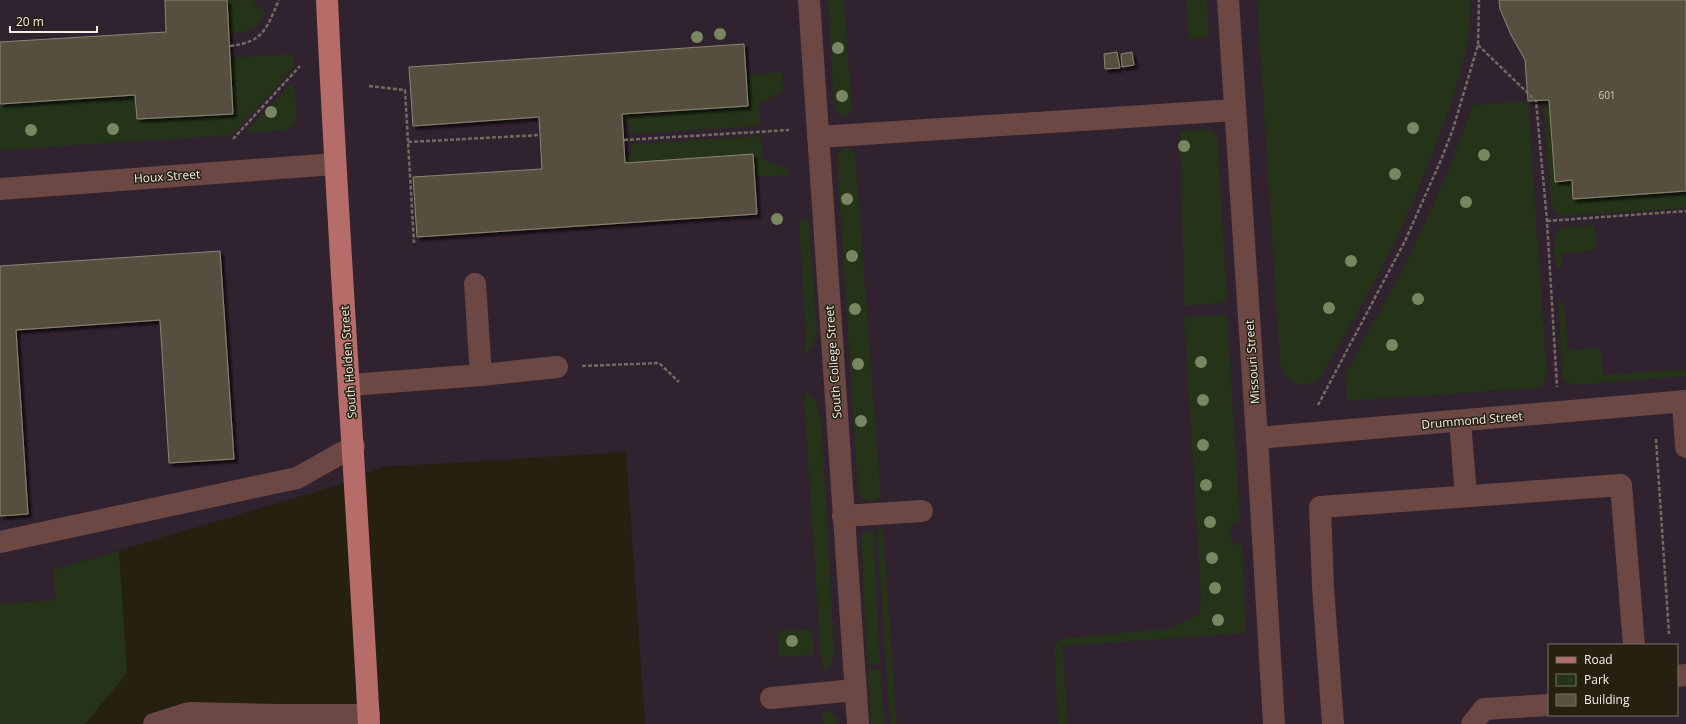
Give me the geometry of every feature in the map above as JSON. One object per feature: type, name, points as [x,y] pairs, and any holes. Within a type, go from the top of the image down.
[{"type":"main road","name":"South Holden Street","points":[[327,0],[335,164],[354,446],[369,720]]},
{"type":"street","name":"South College Street","points":[[808,0],[858,724]]},
{"type":"street","name":"Missouri Street","points":[[1228,0],[1274,724]]},
{"type":"street","points":[[818,137],[1235,110]]},
{"type":"street","name":"Houx Street","points":[[0,189],[335,164]]},
{"type":"street","points":[[475,284],[481,375]]},
{"type":"street","points":[[350,385],[481,375],[557,367]]},
{"type":"street","points":[[1684,402],[1686,447]]},
{"type":"street","name":"Drummond Street","points":[[1257,438],[1684,402]]},
{"type":"street","points":[[1460,421],[1466,496]]},
{"type":"street","points":[[0,542],[297,478],[354,446]]},
{"type":"street","points":[[1333,724],[1323,587],[1320,507],[1621,485],[1634,644]]},
{"type":"street","points":[[844,516],[922,511]]},
{"type":"street","points":[[771,698],[855,690]]},
{"type":"street","points":[[1472,724],[1484,709],[1548,705]]},
{"type":"street","points":[[154,724],[189,713],[369,720]]},
{"type":"path","points":[[230,46],[244,44],[256,39],[269,23],[279,0]]},
{"type":"path","points":[[1318,405],[1405,241],[1426,198],[1453,129],[1478,45],[1479,0]]},
{"type":"path","points":[[1478,45],[1536,100],[1547,221],[1558,390]]},
{"type":"path","points":[[232,139],[300,66]]},
{"type":"path","points":[[369,86],[405,90],[414,243]]},
{"type":"path","points":[[624,140],[788,130]]},
{"type":"path","points":[[408,142],[540,135]]},
{"type":"path","points":[[1547,221],[1686,211]]},
{"type":"path","points":[[557,367],[660,362],[679,382]]},
{"type":"path","points":[[1311,406],[1326,404]]},
{"type":"path","points":[[1656,439],[1669,634]]},
{"type":"shaded area","points":[[0,0],[1686,0],[1686,724],[645,724],[626,452],[382,467],[338,485],[53,570],[55,600],[0,604]]},
{"type":"green space","points":[[227,0],[254,0],[253,2],[266,13],[263,19],[255,27],[246,31],[229,34]]},
{"type":"green space","points":[[828,0],[844,0],[852,111],[847,116],[839,113],[834,105]]},
{"type":"green space","points":[[1186,0],[1207,0],[1209,36],[1189,39]]},
{"type":"green space","points":[[1257,0],[1470,0],[1468,35],[1461,71],[1438,139],[1410,209],[1379,273],[1322,376],[1309,384],[1302,385],[1296,384],[1286,376],[1282,370],[1280,362]]},
{"type":"green space","points":[[293,54],[294,67],[232,135],[0,150],[0,104],[135,95],[137,119],[233,114],[230,58]]},
{"type":"green space","points":[[782,72],[783,91],[759,104],[761,126],[630,134],[629,123],[623,123],[622,114],[748,106],[746,75]]},
{"type":"green space","points":[[290,84],[295,87],[297,119],[295,125],[287,130],[245,133]]},
{"type":"green space","points":[[1543,100],[1549,100],[1556,182],[1572,180],[1686,191],[1686,208],[1564,216],[1557,213],[1551,203]]},
{"type":"green space","points":[[1528,101],[1547,377],[1545,381],[1541,386],[1535,388],[1347,401],[1345,375],[1404,267],[1448,172],[1473,105]]},
{"type":"green space","points":[[1208,129],[1217,135],[1227,298],[1223,303],[1184,306],[1180,131]]},
{"type":"green space","points":[[761,136],[763,159],[788,169],[789,175],[754,177],[753,154],[625,163],[625,155],[631,155],[631,144]]},
{"type":"green space","points":[[846,148],[855,152],[881,499],[869,501],[861,498],[858,490],[837,156],[839,152]]},
{"type":"green space","points":[[799,221],[809,221],[817,332],[813,345],[804,355],[806,337]]},
{"type":"green space","points":[[1595,225],[1596,244],[1594,250],[1561,254],[1562,266],[1556,269],[1554,253],[1555,238],[1560,228],[1569,226]]},
{"type":"green space","points":[[1558,299],[1564,303],[1568,350],[1597,348],[1601,352],[1603,375],[1686,369],[1686,376],[1575,385],[1566,382],[1562,376]]},
{"type":"green space","points":[[1227,315],[1240,521],[1230,526],[1231,541],[1242,546],[1246,633],[1063,646],[1067,724],[1058,724],[1054,643],[1066,638],[1166,629],[1185,622],[1200,613],[1201,595],[1184,317]]},
{"type":"green space","points":[[807,391],[816,402],[821,418],[834,649],[832,664],[825,672],[821,659],[804,400]]},
{"type":"green space","points":[[883,529],[897,724],[890,724],[877,530]]},
{"type":"green space","points":[[873,530],[880,664],[867,665],[861,534]]},
{"type":"green space","points":[[119,551],[127,673],[85,724],[0,724],[0,604],[55,600],[53,570]]},
{"type":"green space","points":[[812,629],[814,655],[779,657],[777,631]]},
{"type":"green space","points":[[880,669],[884,724],[871,724],[868,670]]},
{"type":"green space","points":[[824,710],[830,711],[834,714],[839,724],[823,724],[822,714]]},
{"type":"building","points":[[165,0],[227,0],[233,114],[137,119],[135,95],[0,104],[0,42],[166,32]]},
{"type":"building","points":[[1499,0],[1686,0],[1686,191],[1573,199],[1572,180],[1555,182],[1549,100],[1528,101],[1525,60],[1511,35],[1500,9]]},
{"type":"building","points":[[744,44],[748,106],[622,114],[625,163],[753,154],[757,214],[417,237],[413,177],[542,169],[539,117],[413,126],[409,67]]},
{"type":"building","points":[[1117,52],[1120,68],[1105,69],[1104,54]]},
{"type":"building","points":[[1132,52],[1134,65],[1122,67],[1121,54]]},
{"type":"building","points":[[220,251],[234,459],[169,463],[160,320],[16,330],[28,514],[0,516],[0,266]]}]
